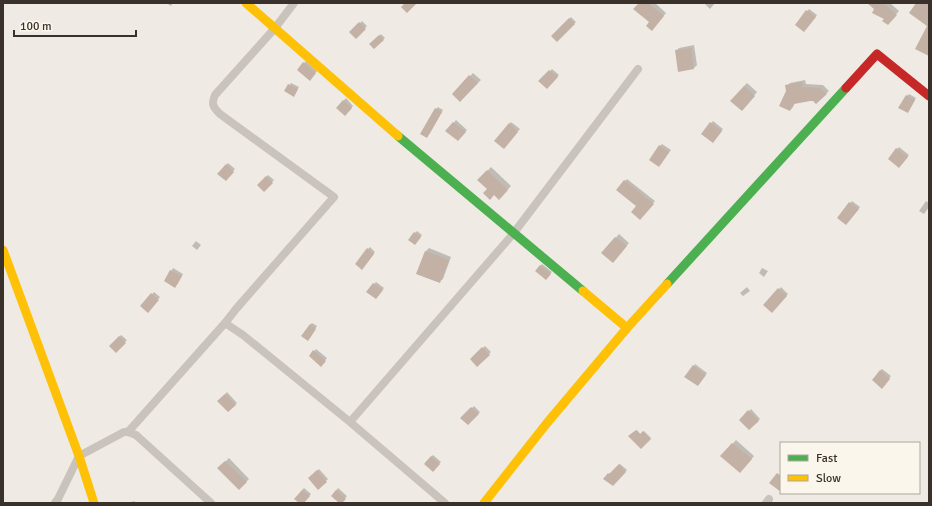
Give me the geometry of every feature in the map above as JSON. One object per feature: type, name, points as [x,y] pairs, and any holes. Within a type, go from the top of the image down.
[{"type":"street","points":[[246,3],[401,139],[626,328]]},
{"type":"street","points":[[128,432],[334,197],[220,114],[214,107],[213,101],[215,95],[275,28],[294,3]]},
{"type":"street","points":[[484,503],[552,417],[626,328],[877,54],[929,96]]},
{"type":"street","points":[[350,422],[513,234],[638,69]]},
{"type":"street","points":[[3,250],[79,456],[94,503]]},
{"type":"street","points":[[225,323],[243,335],[350,422],[445,503]]},
{"type":"street","points":[[55,503],[79,456],[124,432],[136,435],[211,503]]},
{"type":"building","points":[[405,3],[417,3],[407,13],[401,7]]},
{"type":"building","points":[[639,3],[648,3],[664,16],[652,31],[646,26],[649,22],[633,9]]},
{"type":"building","points":[[867,3],[884,3],[897,15],[888,25],[882,21],[884,19],[872,13],[874,9]]},
{"type":"building","points":[[916,3],[929,3],[929,56],[915,49],[927,26],[909,13]]},
{"type":"building","points":[[806,10],[816,17],[804,32],[795,25]]},
{"type":"building","points":[[569,18],[575,24],[557,42],[551,36]]},
{"type":"building","points":[[359,22],[366,29],[356,39],[349,32]]},
{"type":"building","points":[[379,35],[384,40],[374,49],[369,44]]},
{"type":"building","points":[[691,48],[694,69],[678,72],[675,50]]},
{"type":"building","points":[[303,62],[316,73],[310,81],[297,70]]},
{"type":"building","points":[[549,70],[558,77],[547,89],[538,81]]},
{"type":"building","points":[[469,75],[478,83],[460,102],[452,94]]},
{"type":"building","points":[[802,82],[803,87],[820,88],[827,94],[816,104],[813,101],[810,101],[794,104],[790,111],[779,106],[786,91],[785,85]]},
{"type":"building","points":[[288,84],[298,89],[294,97],[284,91]]},
{"type":"building","points":[[744,86],[755,96],[742,111],[730,101]]},
{"type":"building","points":[[906,95],[915,100],[908,113],[898,108]]},
{"type":"building","points":[[343,100],[352,108],[345,116],[336,108]]},
{"type":"building","points":[[435,108],[442,112],[427,138],[420,134]]},
{"type":"building","points":[[453,122],[466,132],[458,141],[445,131]]},
{"type":"building","points":[[710,122],[722,131],[713,143],[701,134]]},
{"type":"building","points":[[509,123],[518,132],[504,149],[494,141]]},
{"type":"building","points":[[659,145],[669,152],[659,167],[649,160]]},
{"type":"building","points":[[896,148],[908,157],[899,168],[888,159]]},
{"type":"building","points":[[226,164],[234,172],[226,181],[217,174]]},
{"type":"building","points":[[487,170],[508,190],[499,200],[494,195],[490,200],[483,193],[487,189],[477,180]]},
{"type":"building","points":[[266,176],[273,183],[264,192],[257,185]]},
{"type":"building","points":[[624,180],[654,204],[640,220],[631,212],[636,206],[616,190]]},
{"type":"building","points":[[849,202],[859,209],[846,225],[837,218]]},
{"type":"building","points":[[414,232],[421,237],[415,245],[408,240]]},
{"type":"building","points":[[615,237],[627,246],[613,263],[601,253]]},
{"type":"building","points":[[367,248],[374,254],[362,270],[355,264]]},
{"type":"building","points":[[425,251],[449,260],[440,283],[416,274]]},
{"type":"building","points":[[540,265],[551,274],[546,280],[535,271]]},
{"type":"building","points":[[170,270],[182,276],[175,288],[164,281]]},
{"type":"building","points":[[373,283],[383,290],[376,299],[366,292]]},
{"type":"building","points":[[778,288],[787,296],[772,313],[763,305]]},
{"type":"building","points":[[151,293],[159,300],[148,313],[140,306]]},
{"type":"building","points":[[310,324],[316,329],[308,341],[301,336]]},
{"type":"building","points":[[119,336],[126,343],[116,353],[109,346]]},
{"type":"building","points":[[482,347],[490,355],[477,367],[470,359]]},
{"type":"building","points":[[313,350],[326,361],[321,367],[309,356]]},
{"type":"building","points":[[693,365],[706,375],[698,386],[684,377]]},
{"type":"building","points":[[880,370],[890,379],[882,389],[872,380]]},
{"type":"building","points":[[225,394],[236,405],[228,412],[217,401]]},
{"type":"building","points":[[471,407],[479,414],[468,425],[460,418]]},
{"type":"building","points":[[748,410],[759,421],[749,430],[739,420]]},
{"type":"building","points":[[636,430],[640,434],[643,431],[651,439],[641,449],[628,436]]},
{"type":"building","points":[[732,443],[752,459],[740,473],[720,456]]},
{"type":"building","points":[[431,456],[440,464],[433,472],[424,464]]},
{"type":"building","points":[[225,461],[247,482],[239,490],[217,468]]},
{"type":"building","points":[[619,464],[626,472],[613,486],[603,479]]},
{"type":"building","points":[[317,470],[327,482],[318,490],[308,478]]},
{"type":"building","points":[[777,473],[780,475],[780,491],[769,483]]},
{"type":"building","points":[[302,490],[310,496],[304,503],[299,503],[294,499]]},
{"type":"building","points":[[336,490],[346,499],[342,503],[339,503],[331,496]]},
{"type":"traffic: fast","points":[[667,284],[846,88]]},
{"type":"traffic: fast","points":[[398,136],[583,291]]},
{"type":"traffic: slow","points":[[246,3],[398,136]]},
{"type":"traffic: slow","points":[[3,250],[79,456],[94,503]]},
{"type":"traffic: slow","points":[[484,503],[547,423],[627,328],[667,284]]},
{"type":"traffic: slow","points":[[583,291],[627,328]]},
{"type":"traffic: jam","points":[[846,88],[877,54],[929,96]]}]
